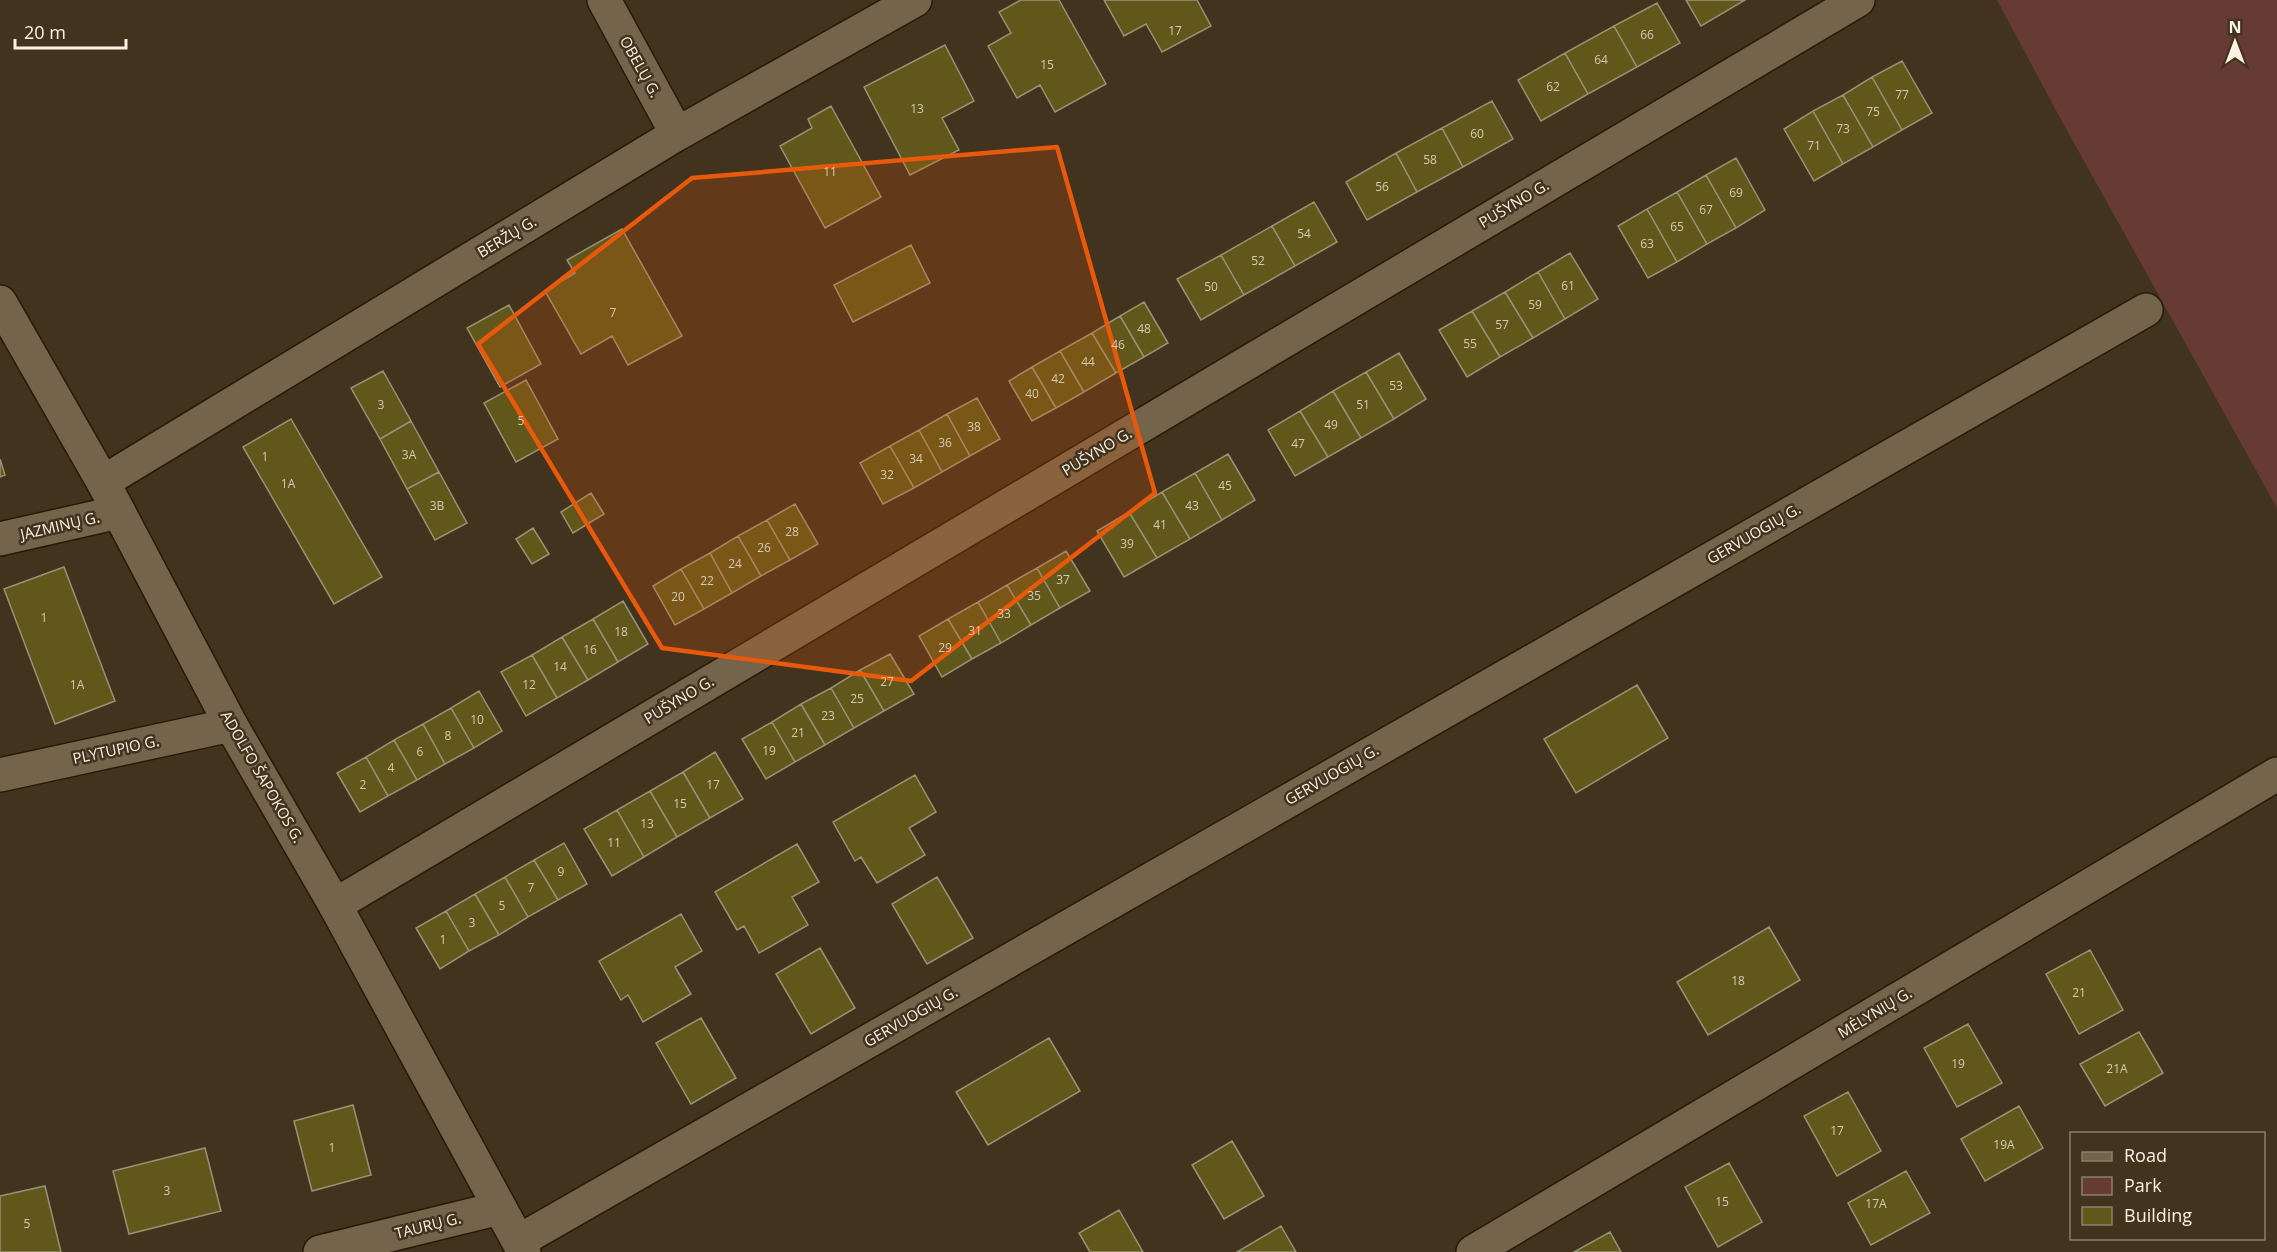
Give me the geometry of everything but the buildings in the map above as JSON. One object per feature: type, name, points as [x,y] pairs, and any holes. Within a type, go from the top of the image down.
[{"type":"street","name":"OBELŲ G.","points":[[604,0],[677,134]]},
{"type":"street","name":"BERŽŲ G.","points":[[103,482],[677,134],[915,0]]},
{"type":"street","name":"PUŠYNO G.","points":[[335,904],[1858,0]]},
{"type":"street","name":"ADOLFO ŠAPOKOS G.","points":[[0,302],[103,482],[231,725],[335,904],[522,1247]]},
{"type":"street","name":"GERVUOGIŲ G.","points":[[522,1247],[2146,310]]},
{"type":"street","name":"JAZMINŲ G.","points":[[0,539],[119,512]]},
{"type":"street","name":"PLYTUPIO G.","points":[[0,776],[231,725]]},
{"type":"street","name":"MĖLYNIŲ G.","points":[[1473,1252],[2277,774]]},
{"type":"street","name":"TAURŲ G.","points":[[320,1252],[500,1208]]},
{"type":"highlighted area","points":[[1057,147],[1155,493],[911,681],[662,648],[478,344],[692,178]]},
{"type":"green space","points":[[1997,0],[2277,0],[2277,508],[2059,116]]}]
